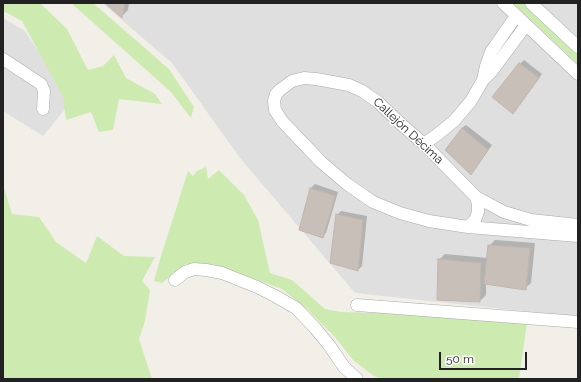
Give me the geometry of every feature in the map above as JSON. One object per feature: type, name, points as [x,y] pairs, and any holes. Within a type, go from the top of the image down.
[{"type":"street","points":[[503,3],[578,74]]},
{"type":"street","points":[[531,3],[578,47]]},
{"type":"street","points":[[424,144],[454,120],[471,101],[483,80],[491,52],[516,16]]},
{"type":"street","points":[[483,80],[497,66],[526,25]]},
{"type":"street","points":[[3,59],[41,84],[44,91],[42,108]]},
{"type":"street","name":"Callejón Décima","points":[[578,225],[531,220],[504,212],[476,197],[424,144],[402,126],[378,102],[362,91],[349,85],[304,78],[292,81],[276,94],[274,101],[275,110],[282,121],[321,162],[347,184],[374,202],[400,213],[429,221],[468,227],[578,236]]},
{"type":"street","points":[[468,227],[475,220],[478,212],[476,197]]},
{"type":"street","points":[[175,280],[185,272],[194,269],[206,270],[222,273],[276,296],[296,308],[329,345],[344,367],[357,379]]},
{"type":"street","points":[[357,305],[578,322]]},
{"type":"shaded area","points":[[102,3],[578,3],[578,317],[355,293],[240,158],[172,63]]},
{"type":"shaded area","points":[[3,18],[25,31],[71,102],[43,136],[3,111]]},
{"type":"green space","points":[[3,3],[40,3],[67,29],[88,70],[103,66],[114,55],[126,78],[155,94],[162,104],[119,99],[113,130],[99,132],[91,112],[66,120],[63,97],[22,21],[3,11]]},
{"type":"green space","points":[[71,3],[93,3],[169,69],[194,107],[191,118],[171,92]]},
{"type":"green space","points":[[513,3],[523,3],[578,54],[578,64]]},
{"type":"green space","points":[[206,167],[208,179],[219,170],[244,195],[258,220],[270,273],[292,280],[325,309],[341,312],[413,314],[527,323],[519,379],[381,379],[374,376],[353,360],[335,337],[307,309],[282,289],[212,264],[185,264],[162,283],[154,281],[188,171],[193,176],[197,171]]},
{"type":"green space","points":[[3,184],[12,214],[39,217],[56,242],[86,263],[97,236],[124,256],[155,257],[142,281],[150,290],[145,321],[139,339],[152,379],[3,379]]},
{"type":"building","points":[[105,3],[125,3],[122,18]]},
{"type":"building","points":[[519,63],[539,78],[513,114],[492,97]]},
{"type":"building","points":[[462,128],[488,150],[471,175],[445,150]]},
{"type":"building","points":[[310,188],[335,196],[323,238],[299,230]]},
{"type":"building","points":[[336,214],[363,220],[358,271],[330,263]]},
{"type":"building","points":[[488,245],[530,248],[526,290],[484,284]]},
{"type":"building","points":[[438,259],[481,263],[480,302],[437,300]]}]
